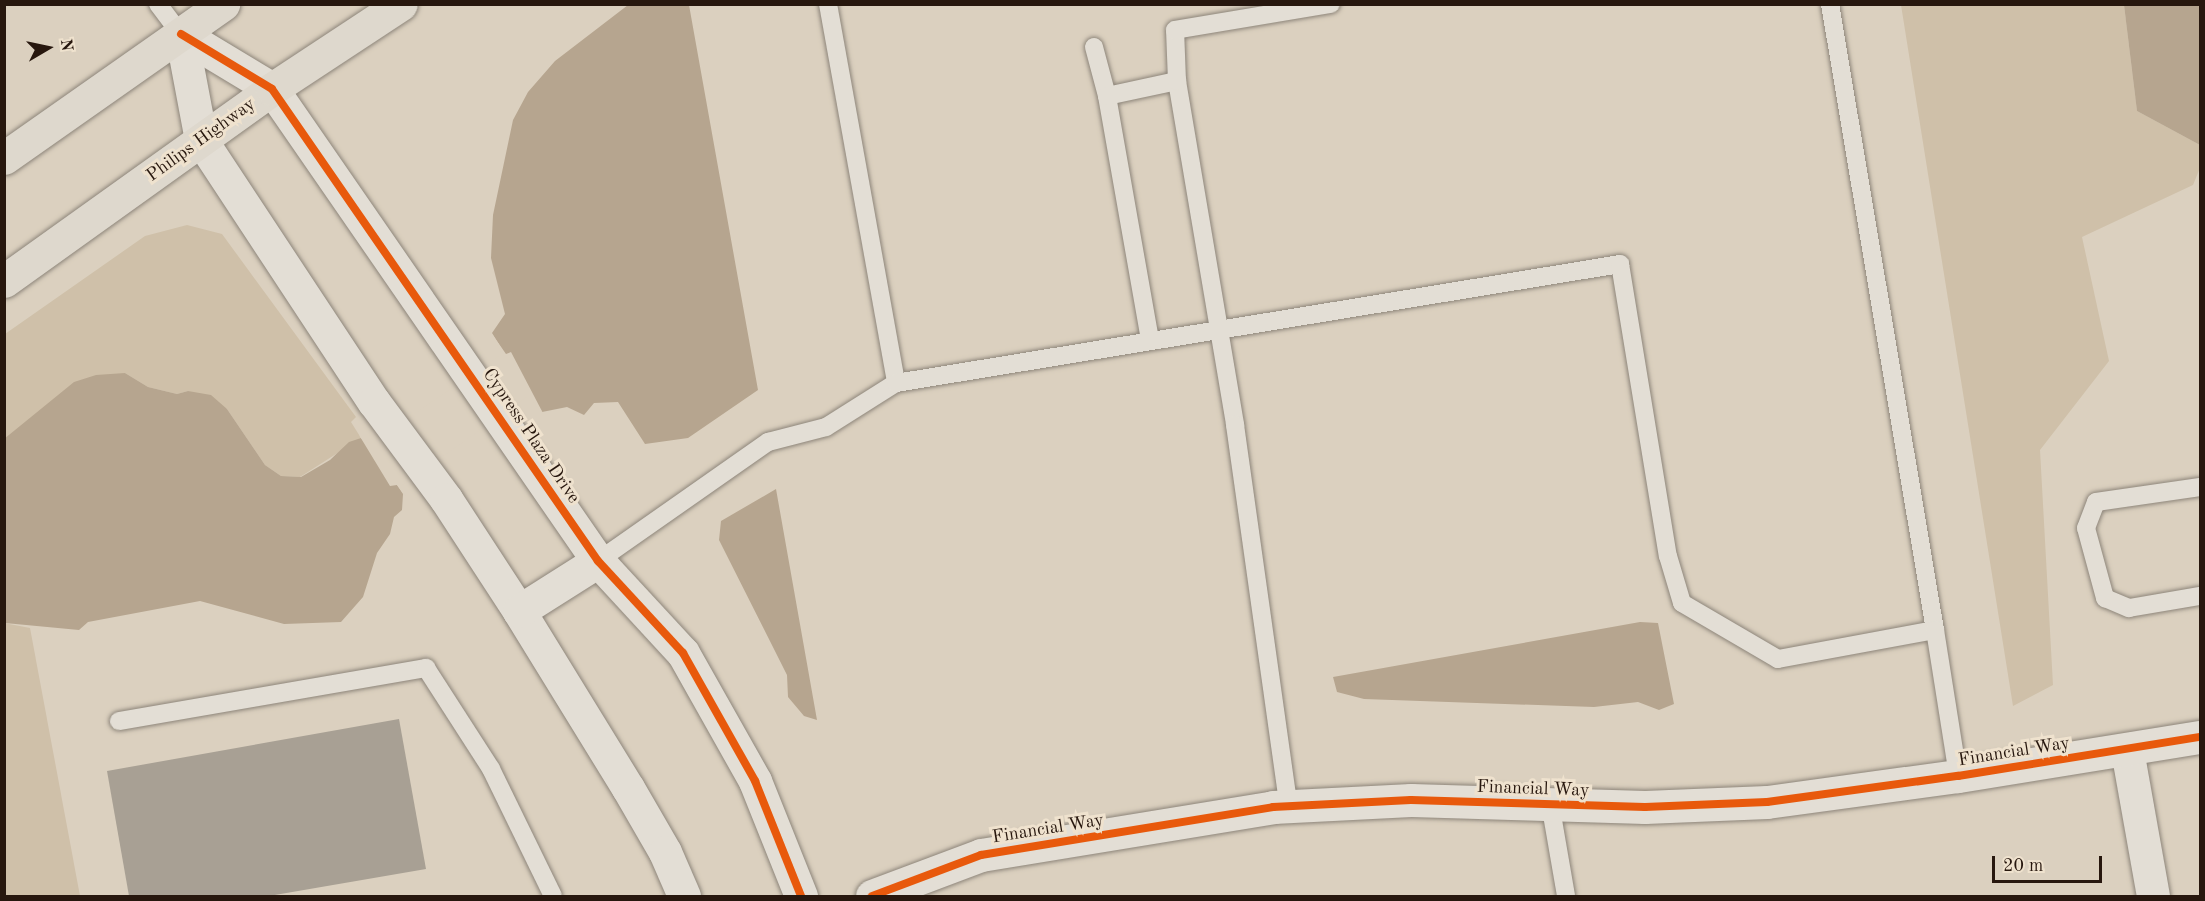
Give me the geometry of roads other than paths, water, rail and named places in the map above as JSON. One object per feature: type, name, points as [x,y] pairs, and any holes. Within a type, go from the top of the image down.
[{"type":"main road","points":[[4,158],[222,4]]},
{"type":"main road","name":"Philips Highway","points":[[4,281],[272,89],[401,4]]},
{"type":"street","name":"Cypress Plaza Drive","points":[[181,34],[272,89],[598,561],[683,653],[755,780],[801,897]]},
{"type":"street","points":[[181,34],[201,140],[374,402],[447,499],[519,610],[654,834],[684,897]]},
{"type":"street","points":[[519,610],[598,561]]},
{"type":"street","name":"Financial Way","points":[[872,897],[981,855],[1289,807],[1411,800],[1645,807],[1767,802],[1958,776],[2200,737]]},
{"type":"street","points":[[2127,750],[2153,897]]},
{"type":"lane","points":[[158,4],[181,34]]},
{"type":"lane","points":[[828,4],[896,383]]},
{"type":"lane","points":[[1289,807],[1219,328],[1177,81],[1175,30],[1331,4]]},
{"type":"lane","points":[[1830,4],[1958,776]]},
{"type":"lane","points":[[1094,46],[1107,96],[1150,339]]},
{"type":"lane","points":[[1107,96],[1177,81]]},
{"type":"lane","points":[[598,561],[768,442],[826,427],[896,383],[1150,339],[1620,264],[1668,556],[1683,603],[1778,659],[1935,630]]},
{"type":"lane","points":[[2200,487],[2096,502],[2086,528],[2105,598],[2129,608],[2200,596]]},
{"type":"lane","points":[[119,721],[426,668],[491,769],[554,897]]},
{"type":"lane","points":[[1550,803],[1566,897]]}]
